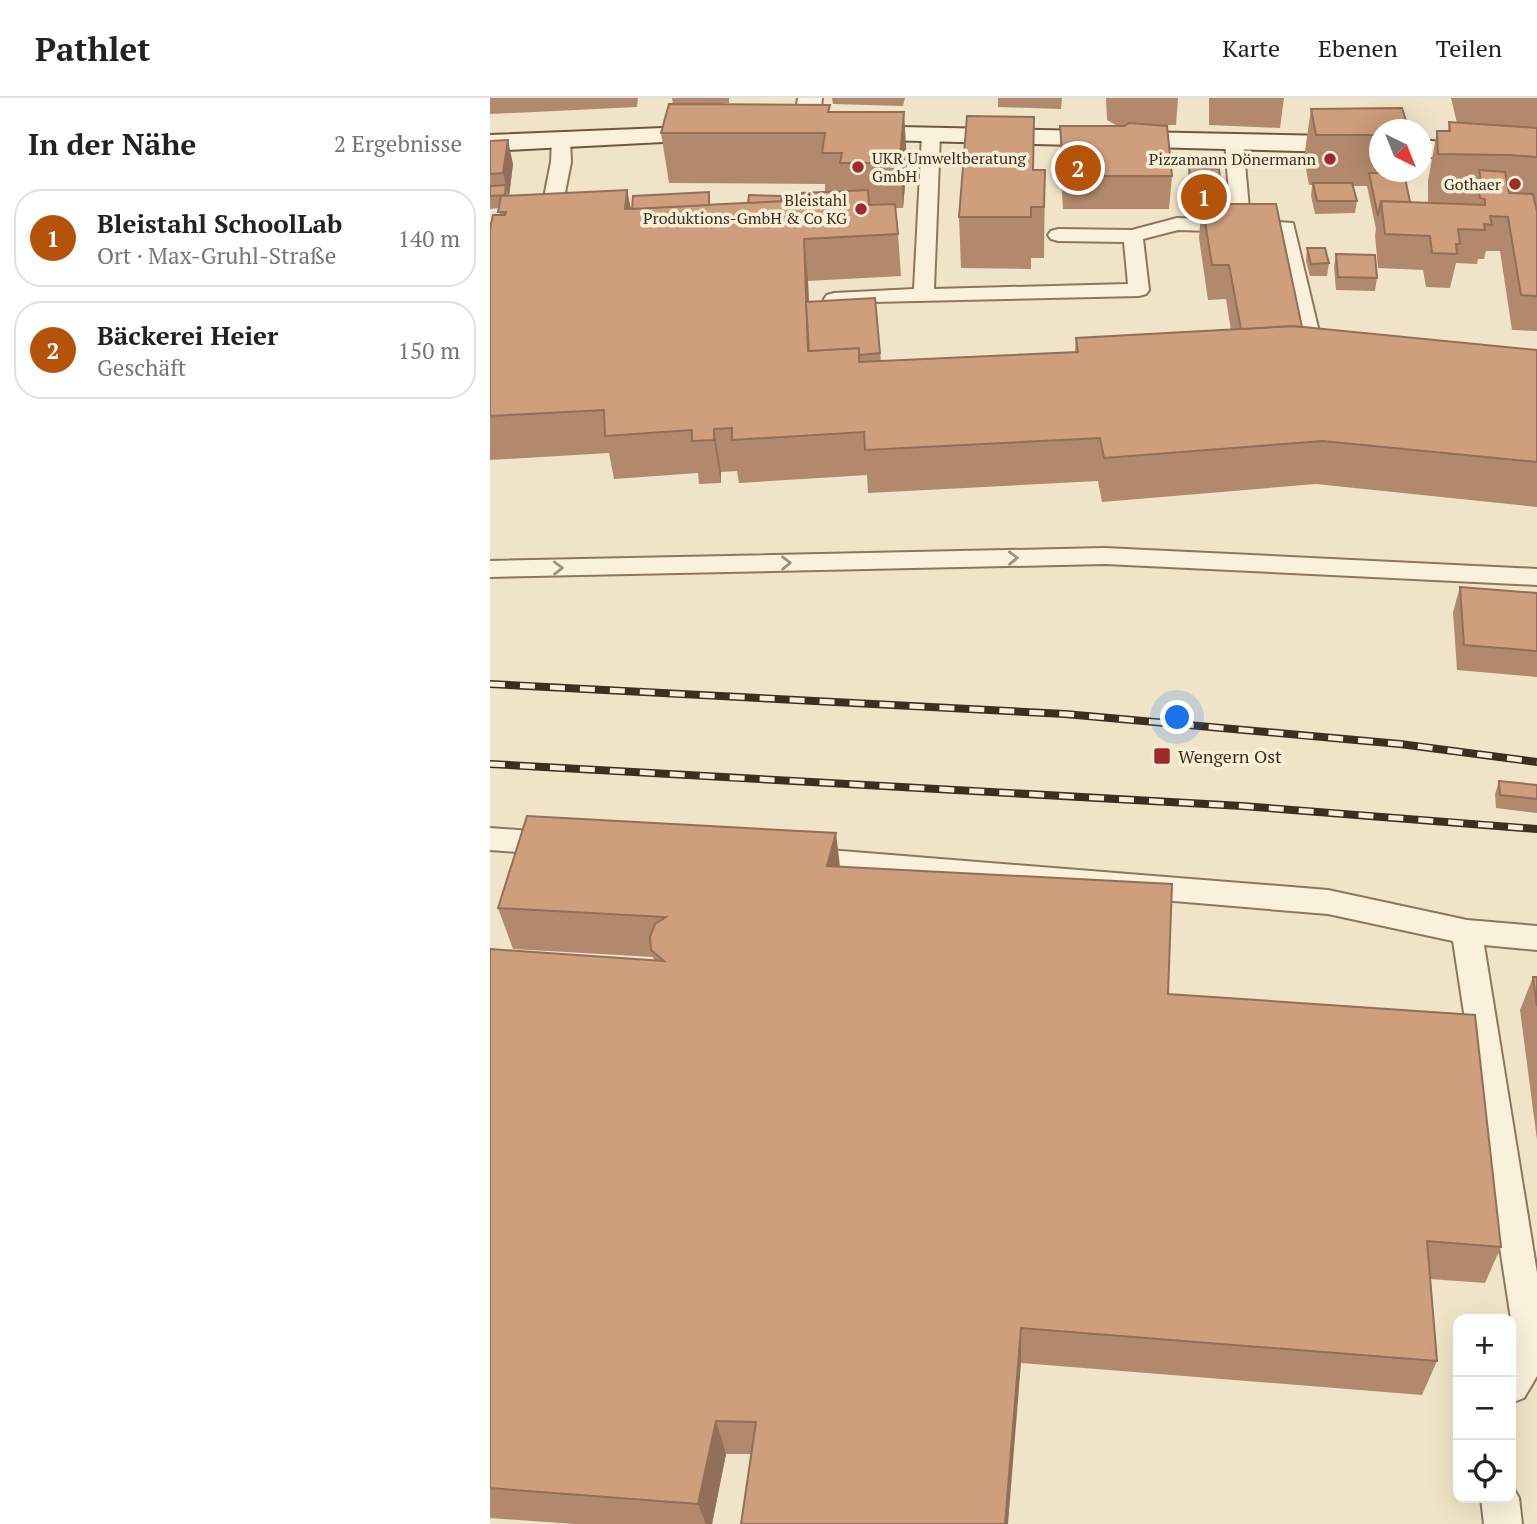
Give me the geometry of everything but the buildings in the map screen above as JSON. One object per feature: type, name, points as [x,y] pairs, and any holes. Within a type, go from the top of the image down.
[{"type":"main road","points":[[806,133],[810,98]]},
{"type":"main road","points":[[490,143],[741,134]]},
{"type":"main road","points":[[780,134],[1369,145]]},
{"type":"main road","points":[[1432,149],[1537,160]]},
{"type":"lane","points":[[924,295],[918,226],[931,135]]},
{"type":"lane","points":[[548,228],[561,162],[561,140]]},
{"type":"lane","points":[[1234,141],[1241,226]]},
{"type":"lane","points":[[1058,235],[1133,236],[1177,224],[1286,227],[1310,341],[1348,346]]},
{"type":"lane","points":[[525,230],[575,228]]},
{"type":"lane","points":[[834,299],[1139,290],[1133,236]]},
{"type":"lane","points":[[490,569],[1105,556],[1537,577]]},
{"type":"lane","points":[[490,839],[586,845]]},
{"type":"lane","points":[[777,858],[1025,875],[1328,902],[1467,932],[1537,938]]},
{"type":"lane","points":[[1467,932],[1532,1352],[1516,1378]]},
{"type":"lane","points":[[1501,1503],[1503,1524]]},
{"type":"railway","points":[[490,684],[1065,714],[1400,744],[1537,762]]},
{"type":"railway","points":[[490,764],[1242,806],[1537,829]]},
{"type":"place","name":"Pizzamann Dönermann","points":[[1330,159]]},
{"type":"place","name":"UKR Umweltberatung GmbH","points":[[858,167]]},
{"type":"place","name":"Bäckerei Heier","points":[[1078,168]]},
{"type":"place","name":"Gothaer","points":[[1515,184]]},
{"type":"place","name":"Bleistahl SchoolLab","points":[[1204,197]]},
{"type":"place","name":"Bleistahl Produktions-GmbH & Co KG","points":[[861,209]]},
{"type":"place","name":"Wengern Ost","points":[[1162,756]]}]
